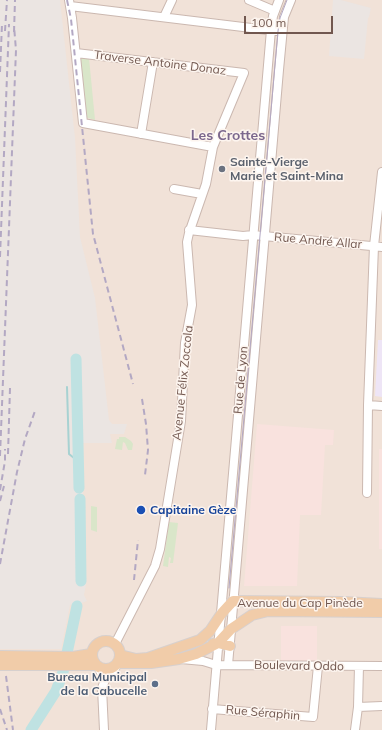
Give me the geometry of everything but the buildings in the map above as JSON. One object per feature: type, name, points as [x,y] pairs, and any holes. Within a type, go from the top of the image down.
[{"type":"main road","name":"Avenue du Cap Pinède","points":[[187,645],[200,640],[210,631],[222,613],[233,601],[343,602],[382,604]]},
{"type":"main road","name":"Avenue du Cap Pinède","points":[[218,643],[231,629],[252,615],[268,611],[382,612]]},
{"type":"main road","points":[[0,665],[72,664],[107,669],[113,667],[118,661],[119,650],[115,644],[107,640],[99,642],[94,646],[91,654],[93,666]]},
{"type":"main road","points":[[118,661],[148,658],[187,645],[218,643],[230,646]]},
{"type":"main road","points":[[118,661],[152,663],[179,659],[196,654],[218,643]]},
{"type":"main road","points":[[72,664],[91,654]]},
{"type":"main road","points":[[0,656],[56,664]]},
{"type":"street","points":[[164,17],[172,0]]},
{"type":"street","points":[[249,0],[275,11]]},
{"type":"street","name":"Rue de Lyon","points":[[211,730],[271,30],[279,0]]},
{"type":"street","name":"Rue de Lyon","points":[[228,665],[284,17],[291,0]]},
{"type":"street","points":[[213,147],[83,123],[69,3],[283,32]]},
{"type":"street","name":"Traverse Antoine Donaz","points":[[76,53],[244,73]]},
{"type":"street","points":[[141,134],[153,62]]},
{"type":"street","name":"Avenue Félix Zoccola","points":[[115,644],[123,625],[152,572],[160,549],[181,421],[185,343],[192,305],[187,242],[190,228],[206,184],[213,147],[244,73]]},
{"type":"street","points":[[367,493],[371,325],[378,246],[382,172]]},
{"type":"street","points":[[174,189],[202,194]]},
{"type":"street","name":"Rue André Allar","points":[[190,228],[244,230],[254,235],[378,246]]},
{"type":"street","points":[[368,405],[382,406]]},
{"type":"street","name":"Boulevard Oddo","points":[[179,659],[216,665],[382,666]]},
{"type":"street","points":[[104,730],[101,696],[102,688],[105,680],[114,671],[118,661]]},
{"type":"street","points":[[0,669],[56,664]]},
{"type":"street","points":[[93,666],[105,680]]},
{"type":"street","name":"Rue Séraphin","points":[[212,709],[313,717],[318,666]]},
{"type":"street","points":[[355,730],[358,707],[359,666]]},
{"type":"street","points":[[358,707],[382,706]]},
{"type":"shaded area","points":[[0,0],[382,0],[382,730],[0,730]]},
{"type":"shaded area","points":[[0,0],[60,0],[75,138],[80,237],[95,298],[109,420],[112,424],[127,424],[124,434],[110,434],[112,443],[81,443],[86,585],[84,595],[87,601],[82,603],[81,606],[73,604],[70,605],[61,649],[0,649]]},
{"type":"shaded area","points":[[333,0],[341,0],[371,8],[368,18],[364,59],[329,56]]},
{"type":"shaded area","points":[[378,340],[382,340],[382,397],[375,396]]},
{"type":"shaded area","points":[[257,424],[334,430],[333,445],[325,445],[321,515],[300,515],[297,586],[244,586]]},
{"type":"shaded area","points":[[379,449],[382,449],[382,549],[379,549]]},
{"type":"shaded area","points":[[281,626],[317,626],[317,661],[281,661]]},
{"type":"green space","points":[[79,58],[89,58],[95,120],[85,117]]},
{"type":"green space","points":[[119,437],[125,437],[131,441],[133,444],[132,450],[128,450],[123,442],[122,450],[115,449],[117,439],[119,439]]},
{"type":"green space","points":[[91,506],[97,507],[97,532],[91,530]]},
{"type":"green space","points":[[169,522],[178,523],[173,563],[170,563],[171,558],[169,557],[168,567],[163,566]]},
{"type":"waterway","points":[[76,359],[79,488]]},
{"type":"waterway","points":[[67,387],[69,454],[74,458],[79,467]]},
{"type":"waterway","points":[[80,499],[81,581]]},
{"type":"waterway","points":[[31,730],[56,691],[63,672],[77,606]]},
{"type":"tram line","points":[[229,588],[278,31],[280,18],[287,0]]},
{"type":"railway","points":[[5,31],[7,0]]},
{"type":"railway","points":[[14,32],[15,0]]},
{"type":"railway","points":[[67,0],[71,19],[93,234],[133,384]]},
{"type":"railway","points":[[0,72],[2,24]]},
{"type":"railway","points":[[0,257],[9,24]]},
{"type":"railway","points":[[0,456],[16,50],[14,26]]},
{"type":"railway","points":[[8,454],[10,388]]},
{"type":"railway","points":[[142,399],[148,450],[145,475]]},
{"type":"railway","points":[[0,564],[17,472],[25,439],[35,411]]},
{"type":"railway","points":[[0,490],[5,461],[5,449]]},
{"type":"railway","points":[[0,501],[4,486]]},
{"type":"railway","points":[[134,580],[138,540]]},
{"type":"railway","points":[[6,676],[13,730]]},
{"type":"railway","points":[[0,709],[7,730]]},
{"type":"place","name":"Sainte-Vierge Marie et Saint-Mina","points":[[222,169]]},
{"type":"place","name":"Capitaine Gèze","points":[[141,510]]},
{"type":"place","name":"Bureau Municipal de la Cabucelle","points":[[155,684]]},
{"type":"district","name":"Les Crottes","points":[[228,136]]}]
